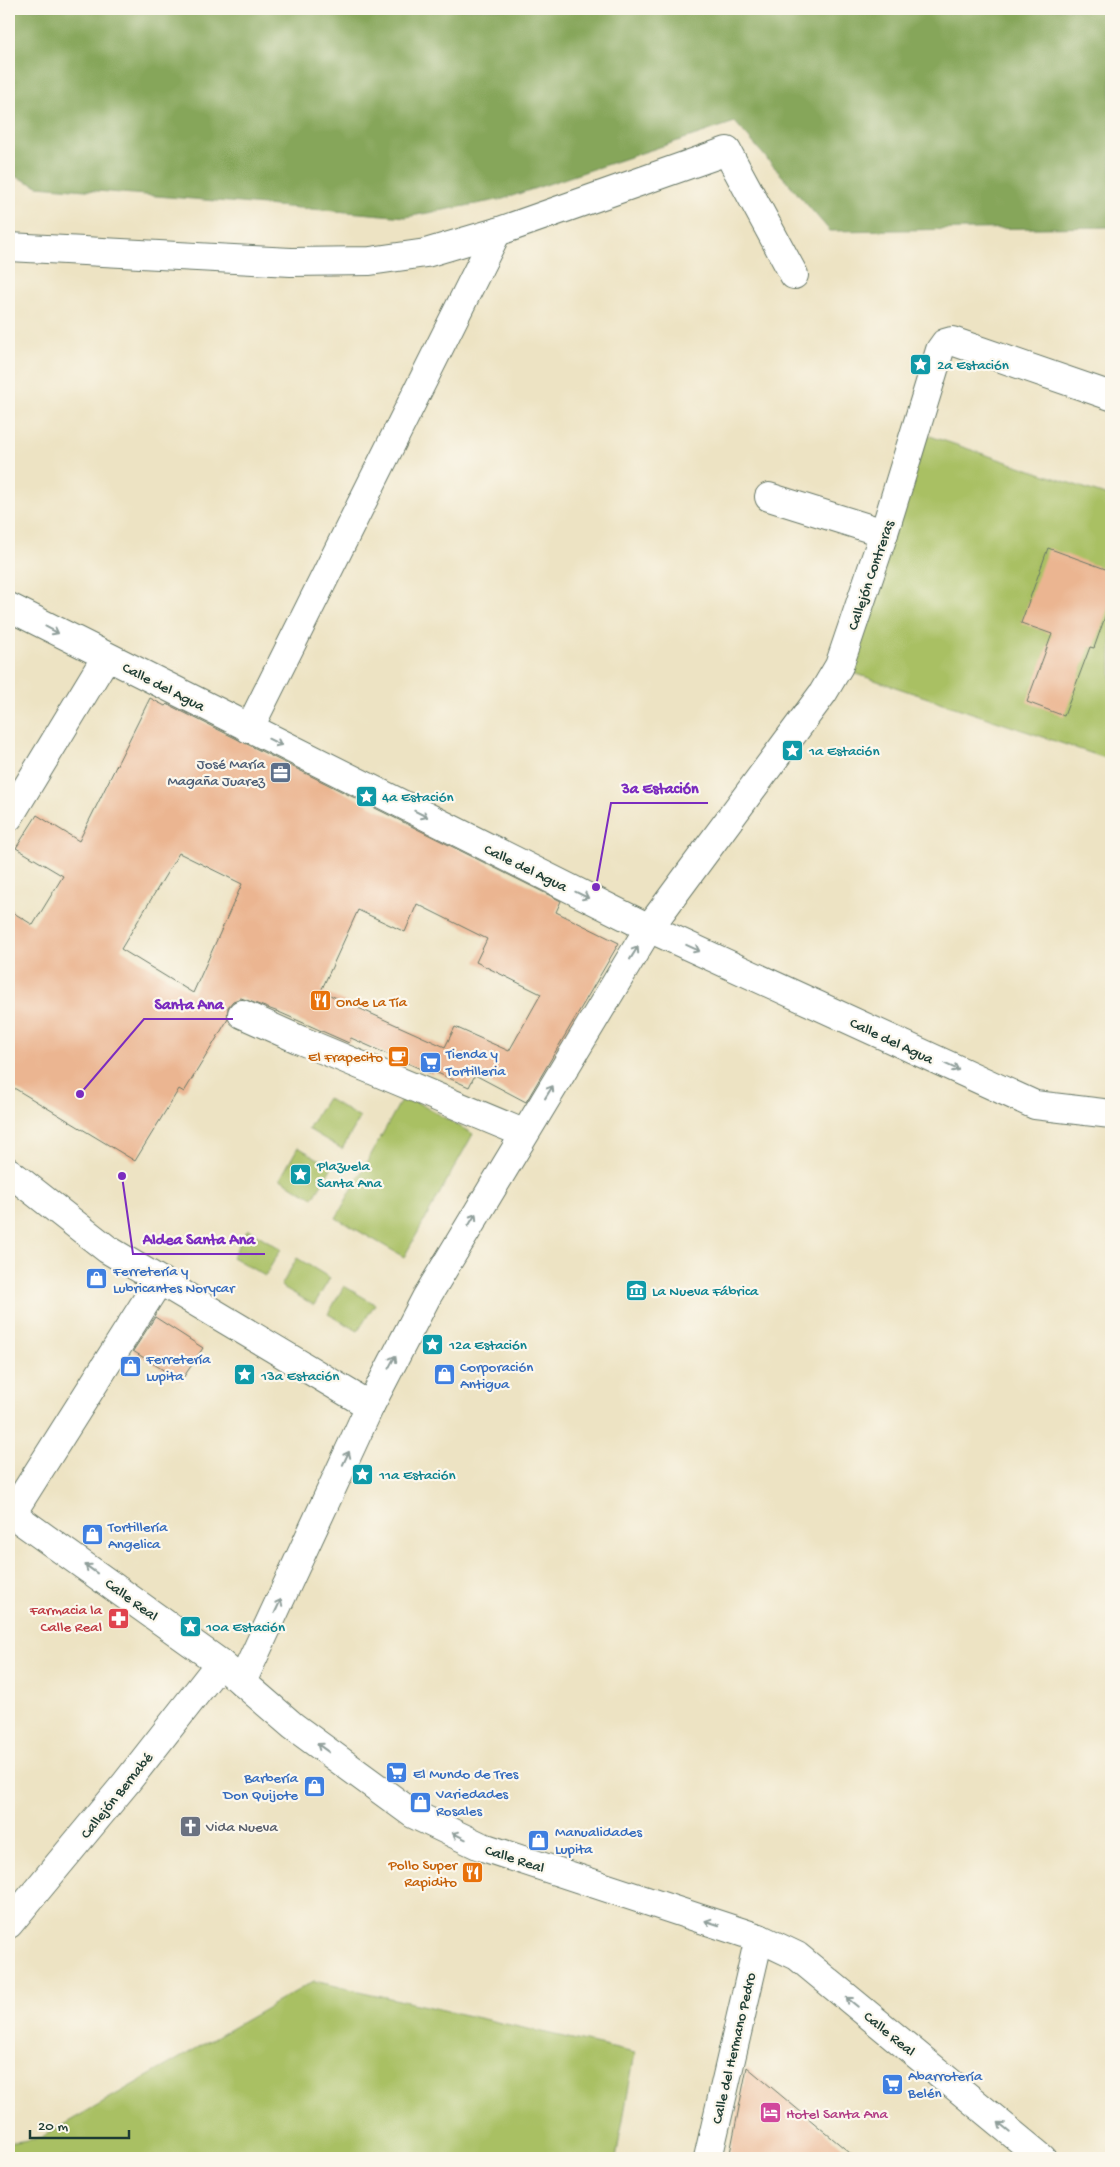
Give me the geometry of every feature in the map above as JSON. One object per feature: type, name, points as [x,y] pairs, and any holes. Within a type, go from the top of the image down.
[{"type":"street","points":[[9,247],[291,262],[370,261],[426,253],[497,232],[727,151],[794,275]]},
{"type":"street","points":[[249,729],[497,232]]},
{"type":"street","name":"Callejón Contreras","points":[[649,928],[823,693],[839,666],[884,533],[940,350],[946,343],[952,341],[1111,396]]},
{"type":"street","points":[[769,497],[884,533]]},
{"type":"street","name":"Calle del Agua","points":[[9,607],[649,928],[1035,1105],[1111,1114]]},
{"type":"street","points":[[9,817],[106,657]]},
{"type":"street","points":[[242,1682],[370,1406],[426,1298],[649,928]]},
{"type":"street","points":[[242,1014],[524,1133]]},
{"type":"street","points":[[9,1172],[107,1250],[370,1406]]},
{"type":"street","points":[[10,1514],[160,1281]]},
{"type":"street","name":"Calle Real","points":[[10,1514],[220,1663],[293,1726],[413,1814],[480,1846],[759,1938],[797,1956],[1042,2158]]},
{"type":"street","name":"Callejón Bernabé","points":[[9,1924],[126,1784],[220,1663]]},
{"type":"street","name":"Calle del Hermano Pedro","points":[[708,2158],[759,1938]]},
{"type":"green space","points":[[9,9],[1111,9],[1111,227],[830,231],[735,122],[503,199],[406,217],[38,186],[9,174]]},
{"type":"green space","points":[[927,435],[1111,497],[1111,760],[848,671]]},
{"type":"green space","points":[[404,1095],[473,1134],[404,1257],[336,1218]]},
{"type":"green space","points":[[327,1098],[360,1118],[342,1149],[308,1129]]},
{"type":"green space","points":[[298,1147],[332,1167],[313,1198],[280,1179]]},
{"type":"green space","points":[[248,1229],[281,1249],[265,1276],[232,1257]]},
{"type":"green space","points":[[297,1258],[330,1278],[314,1305],[281,1286]]},
{"type":"green space","points":[[344,1286],[375,1304],[358,1331],[328,1314]]},
{"type":"green space","points":[[314,1981],[635,2053],[616,2158],[9,2158],[9,2143],[40,2138]]},
{"type":"building","points":[[1048,548],[1111,571],[1111,600],[1094,648],[1090,647],[1064,716],[1027,702],[1052,634],[1021,623]]},
{"type":"building","points":[[150,698],[165,706],[167,704],[561,901],[556,912],[619,943],[526,1102],[475,1075],[469,1087],[433,1071],[432,1074],[351,1038],[349,1043],[281,1013],[241,998],[233,1001],[228,1007],[228,1019],[212,1046],[184,1092],[179,1089],[135,1161],[9,1085],[9,910],[33,925],[63,876],[16,848],[37,815],[79,841]],"holes":[[[179,853],[242,884],[193,993],[121,949]],[[417,904],[487,939],[476,962],[541,994],[509,1051],[455,1027],[445,1047],[321,991],[358,910],[405,932]]]},
{"type":"building","points":[[155,1317],[203,1348],[181,1381],[133,1351]]},
{"type":"building","name":"Hotel Santa Ana","points":[[747,2067],[856,2158],[729,2158]]},
{"type":"place","name":"2a Estación","points":[[921,364]]},
{"type":"place","name":"1a Estación","points":[[793,750]]},
{"type":"place","name":"José María Magaña Juarez","points":[[281,772]]},
{"type":"place","name":"4a Estación","points":[[366,796]]},
{"type":"place","name":"3a Estación","points":[[596,887]]},
{"type":"place","name":"Onde La Tía","points":[[320,1001]]},
{"type":"place","name":"El Frapecito","points":[[399,1056]]},
{"type":"place","name":"Tienda y Tortilleria","points":[[430,1062]]},
{"type":"place","name":"Santa Ana","points":[[80,1094]]},
{"type":"place","name":"Plazuela Santa Ana","points":[[301,1174]]},
{"type":"place","name":"Aldea Santa Ana","points":[[122,1176]]},
{"type":"place","name":"Ferretería y Lubricantes Norycar","points":[[97,1279]]},
{"type":"place","name":"La Nueva Fábrica","points":[[636,1290]]},
{"type":"place","name":"12a Estación","points":[[433,1344]]},
{"type":"place","name":"Ferretería Lupita","points":[[130,1367]]},
{"type":"place","name":"13a Estación","points":[[245,1375]]},
{"type":"place","name":"Corporación Antigua","points":[[444,1375]]},
{"type":"place","name":"11a Estación","points":[[363,1474]]},
{"type":"place","name":"Tortillería Angelica","points":[[92,1535]]},
{"type":"place","name":"Farmacia la Calle Real","points":[[118,1618]]},
{"type":"place","name":"10a Estación","points":[[190,1626]]},
{"type":"place","name":"El Mundo de Tres","points":[[397,1773]]},
{"type":"place","name":"Barbería Don Quijote","points":[[314,1786]]},
{"type":"place","name":"Variedades Rosales","points":[[420,1802]]},
{"type":"place","name":"Vida Nueva","points":[[190,1826]]},
{"type":"place","name":"Manualidades Lupita","points":[[539,1840]]},
{"type":"place","name":"Pollo Super Rapidito","points":[[473,1873]]},
{"type":"place","name":"Abarrotería Belén","points":[[892,2084]]},
{"type":"place","name":"Hotel Santa Ana","points":[[770,2113]]}]
